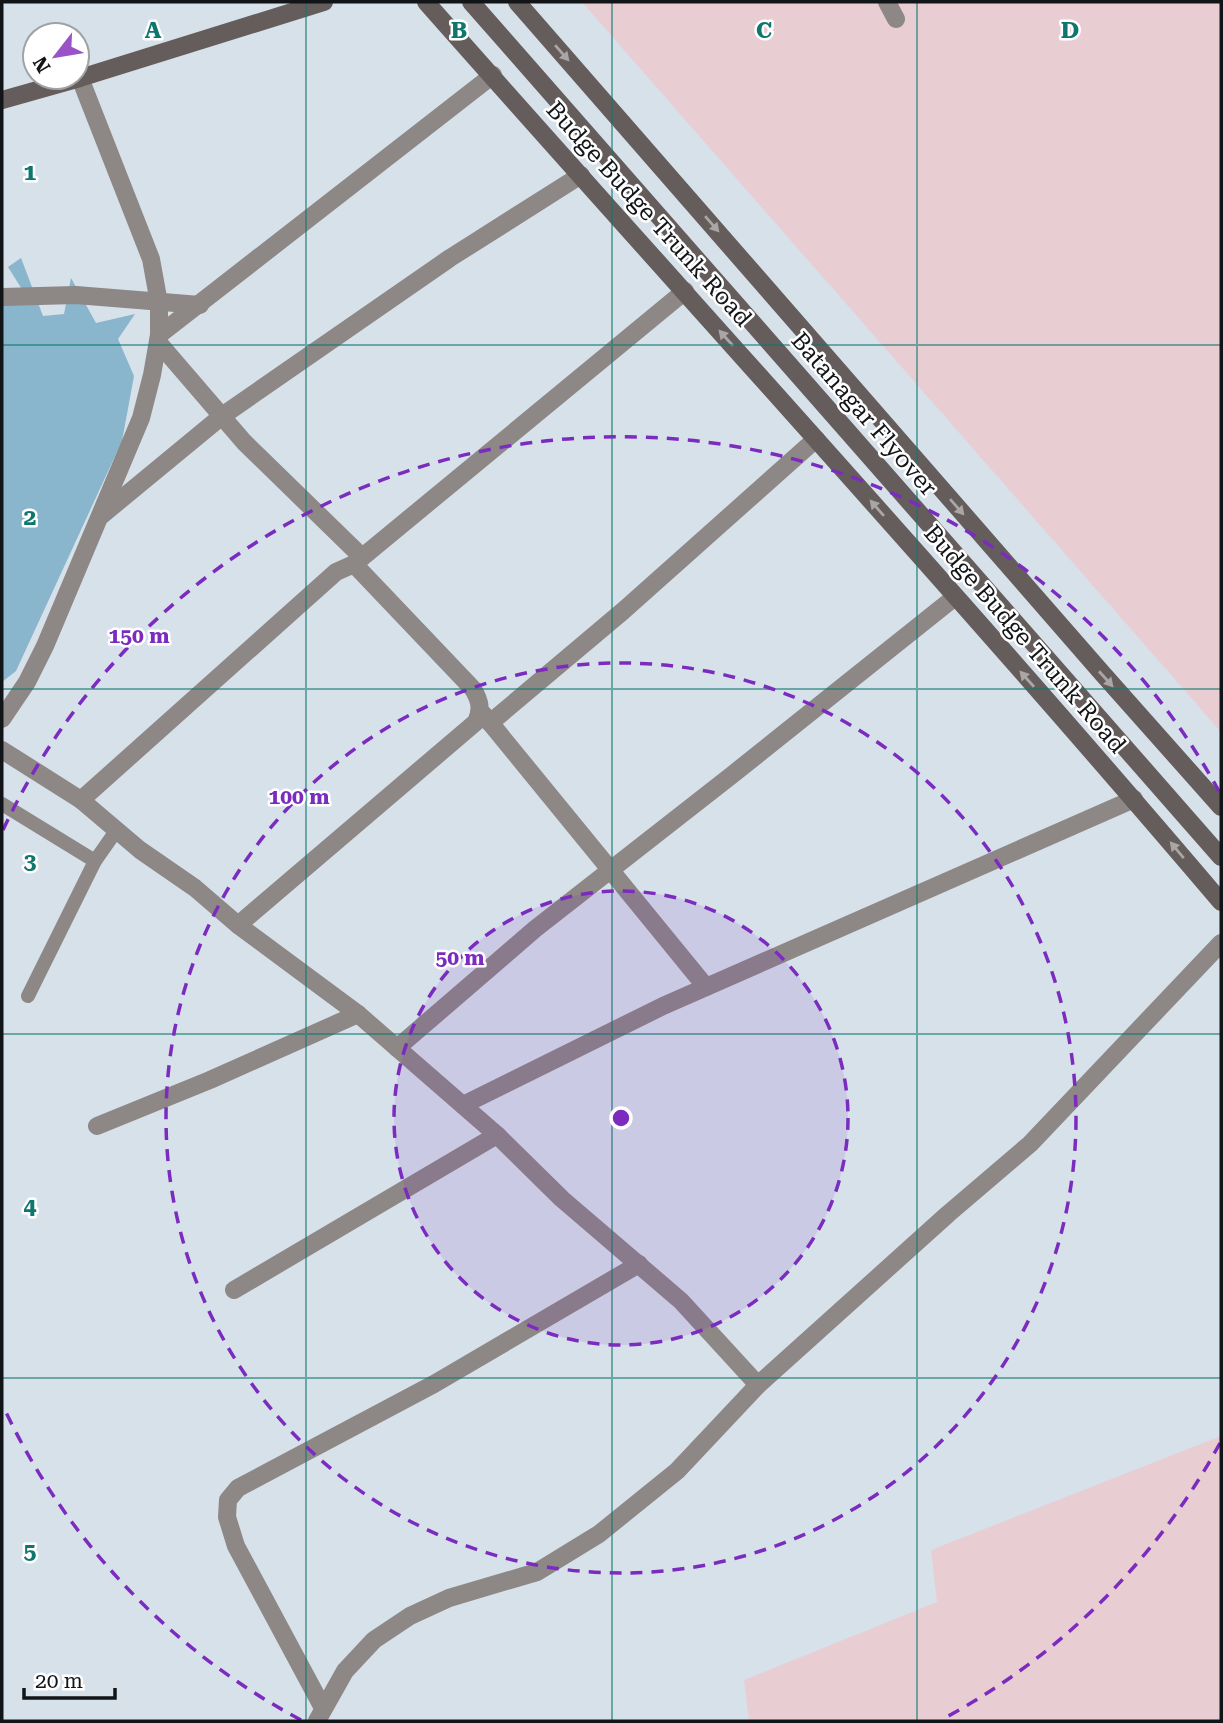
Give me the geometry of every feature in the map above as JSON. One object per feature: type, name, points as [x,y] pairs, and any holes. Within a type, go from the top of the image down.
[{"type":"street","points":[[91,75],[324,2]]},
{"type":"street","name":"Budge Budge Trunk Road","points":[[426,2],[817,439],[1134,799],[1221,902]]},
{"type":"street","name":"Batanagar Flyover","points":[[471,2],[1221,857]]},
{"type":"street","name":"Budge Budge Trunk Road","points":[[517,2],[1221,807]]},
{"type":"street","points":[[887,2],[897,19]]},
{"type":"street","points":[[159,339],[234,275],[493,75]]},
{"type":"street","points":[[2,100],[34,91]]},
{"type":"street","points":[[2,719],[27,682],[45,646],[141,418],[159,339],[159,303],[147,248],[85,91]]},
{"type":"street","points":[[99,518],[222,416],[450,258],[581,175]]},
{"type":"street","points":[[81,800],[336,572],[358,561],[685,291]]},
{"type":"street","points":[[2,297],[75,295],[200,305]]},
{"type":"street","points":[[159,339],[222,416],[473,689],[486,717],[706,987]]},
{"type":"street","points":[[238,925],[476,722],[623,611],[817,439]]},
{"type":"street","points":[[397,1048],[535,929],[955,597]]},
{"type":"street","points":[[2,750],[81,800],[140,850],[195,888],[238,925],[358,1014],[497,1135],[562,1199],[681,1301],[758,1385]]},
{"type":"street","points":[[463,1105],[663,1006],[1134,799]]},
{"type":"street","points":[[320,1715],[345,1671],[374,1640],[410,1616],[449,1598],[537,1572],[599,1535],[677,1471],[758,1385],[1030,1144],[1221,943]]},
{"type":"street","points":[[97,1126],[358,1014]]},
{"type":"street","points":[[234,1290],[497,1135]]},
{"type":"street","points":[[320,1715],[236,1546],[227,1517],[228,1500],[237,1488],[434,1384],[639,1264]]},
{"type":"lane","points":[[2,804],[95,861]]},
{"type":"lane","points":[[28,996],[95,861],[116,831]]},
{"type":"shaded area","points":[[582,2],[1221,2],[1221,732]]},
{"type":"shaded area","points":[[1221,1436],[1221,1721],[749,1721],[744,1680],[937,1602],[931,1550]]},
{"type":"water","points":[[21,258],[43,316],[64,314],[71,278],[96,323],[135,314],[118,339],[134,376],[122,441],[16,671],[2,682],[2,301],[30,302],[8,267]]}]
